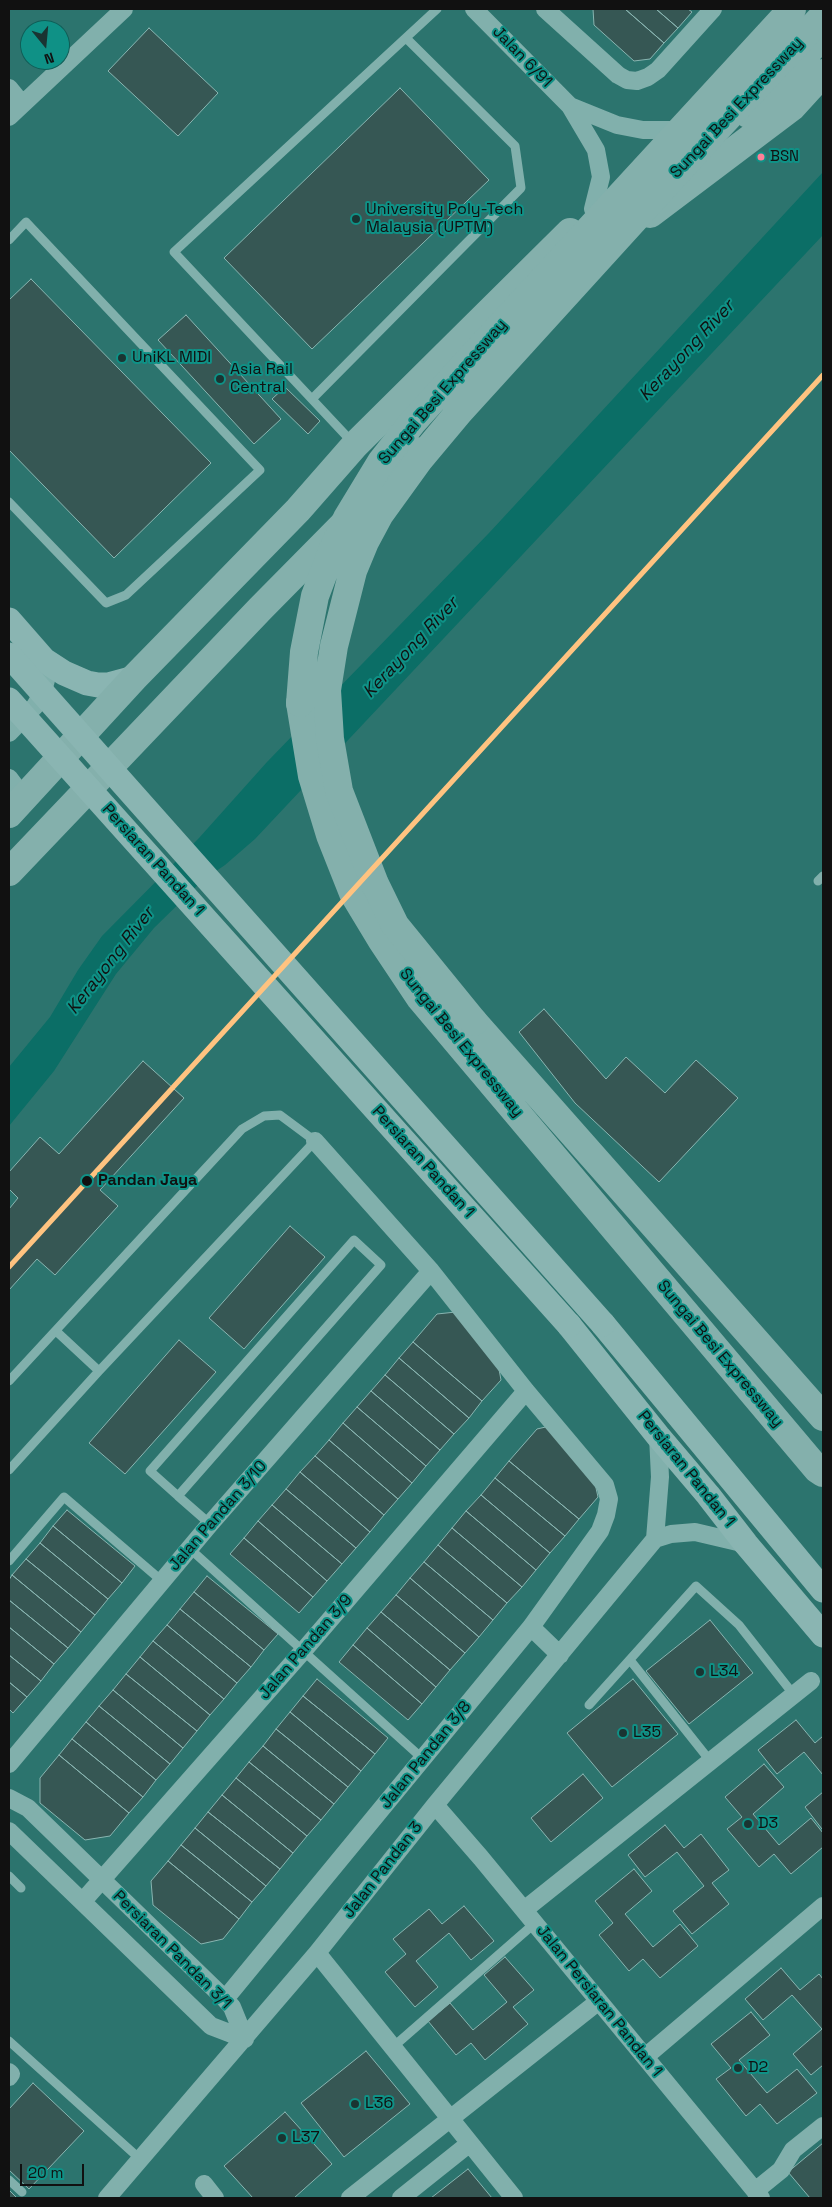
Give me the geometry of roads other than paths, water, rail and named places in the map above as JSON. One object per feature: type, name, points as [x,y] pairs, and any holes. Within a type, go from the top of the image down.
[{"type":"highway","points":[[14,797],[134,678],[291,517],[355,445],[593,209],[787,9]]},
{"type":"highway","name":"Sungai Besi Expressway","points":[[792,9],[412,422],[381,462],[347,518],[315,596],[304,652],[300,703],[312,776],[330,835],[354,893],[382,941],[420,998],[821,1475]]},
{"type":"highway","name":"Sungai Besi Expressway","points":[[823,16],[570,288],[419,460],[380,514],[365,542],[353,571],[334,646],[327,690],[330,739],[339,791],[375,884],[395,925],[474,1022],[823,1417]]},
{"type":"highway","points":[[9,872],[260,609],[823,36]]},
{"type":"highway","points":[[650,214],[792,107],[823,72]]},
{"type":"street","points":[[9,117],[124,9]]},
{"type":"street","name":"Jalan 6/91","points":[[474,9],[570,106],[596,150],[601,177],[593,209]]},
{"type":"street","points":[[553,11],[618,75],[627,80],[637,81],[648,77],[658,70],[713,9]]},
{"type":"street","points":[[9,88],[22,104]]},
{"type":"street","name":"Jalan 6/91","points":[[570,106],[617,125],[643,130],[671,130]]},
{"type":"street","points":[[9,620],[44,660],[64,673],[87,683],[108,685],[134,678]]},
{"type":"street","name":"Persiaran Pandan 1","points":[[9,655],[603,1324],[823,1590]]},
{"type":"street","points":[[9,733],[35,706],[42,694],[46,680],[44,660]]},
{"type":"street","name":"Persiaran Pandan 1","points":[[9,700],[569,1325],[658,1436],[708,1494],[746,1544],[823,1635]]},
{"type":"street","points":[[315,1141],[430,1271],[526,1391]]},
{"type":"street","name":"Jalan Pandan 3/10","points":[[9,1764],[189,1548],[430,1271]]},
{"type":"street","name":"Jalan Pandan 3/8","points":[[225,1999],[531,1627],[600,1531],[609,1499],[605,1485],[526,1391]]},
{"type":"street","name":"Jalan Pandan 3/9","points":[[83,1900],[304,1650],[526,1391]]},
{"type":"street","points":[[658,1436],[660,1477],[655,1540],[672,1534],[694,1532],[746,1544]]},
{"type":"street","name":"Jalan Pandan 3","points":[[107,2198],[317,1953],[434,1805],[655,1540]]},
{"type":"street","points":[[531,1627],[560,1655]]},
{"type":"street","points":[[524,1910],[811,1681]]},
{"type":"street","name":"Persiaran Pandan 3/1","points":[[9,1798],[28,1808],[225,1999],[232,2007],[245,2039]]},
{"type":"street","name":"Jalan Persiaran Pandan 1","points":[[434,1805],[535,1923],[758,2194]]},
{"type":"street","name":"Persiaran Pandan 3/1","points":[[9,1831],[83,1900],[211,2026],[245,2039]]},
{"type":"street","points":[[645,2057],[823,1906]]},
{"type":"street","points":[[317,1953],[514,2198]]},
{"type":"street","points":[[350,2198],[599,2001]]},
{"type":"street","points":[[9,2072],[12,2074],[9,2077]]},
{"type":"street","points":[[758,2194],[781,2170],[793,2150],[823,2126]]},
{"type":"street","points":[[402,2198],[470,2143]]},
{"type":"street","points":[[204,2184],[215,2198]]},
{"type":"lane","points":[[355,445],[174,252],[437,9]]},
{"type":"lane","points":[[312,399],[521,188],[515,146],[406,38]]},
{"type":"lane","points":[[9,240],[26,222],[260,470],[126,596],[106,603],[9,502]]},
{"type":"lane","points":[[9,1381],[242,1129],[264,1116],[280,1115],[315,1141],[99,1370],[9,1470]]},
{"type":"lane","points":[[178,1496],[382,1265],[354,1240],[150,1471],[178,1496],[210,1524]]},
{"type":"lane","points":[[56,1331],[99,1370]]},
{"type":"lane","points":[[9,1561],[64,1497],[162,1581]]},
{"type":"lane","points":[[189,1548],[423,1759]]},
{"type":"lane","points":[[589,1705],[696,1586],[739,1625],[794,1695]]},
{"type":"lane","points":[[630,1660],[711,1762]]},
{"type":"lane","points":[[9,1876],[21,1888]]},
{"type":"lane","points":[[393,2047],[535,1923]]},
{"type":"lane","points":[[9,2041],[140,2159]]},
{"type":"lane","points":[[9,2180],[22,2192]]},
{"type":"water","name":"Kerayong River","points":[[823,172],[823,235],[255,839],[225,865],[203,880],[154,928],[116,974],[54,1071],[9,1126],[9,1067],[50,1017],[78,970],[102,936],[199,838],[267,762],[489,533]]},
{"type":"place","name":"BSN","points":[[761,157]]},
{"type":"place","name":"University Poly-Tech Malaysia (UPTM)","points":[[356,219]]},
{"type":"place","name":"UniKL MIDI","points":[[122,358]]},
{"type":"place","name":"Asia Rail Central","points":[[220,379]]},
{"type":"place","name":"Pandan Jaya","points":[[87,1181]]},
{"type":"place","name":"L34","points":[[700,1672]]},
{"type":"place","name":"L35","points":[[623,1733]]},
{"type":"place","name":"D3","points":[[748,1824]]},
{"type":"place","name":"D2","points":[[738,2068]]},
{"type":"place","name":"L36","points":[[355,2104]]},
{"type":"place","name":"L37","points":[[282,2138]]}]
